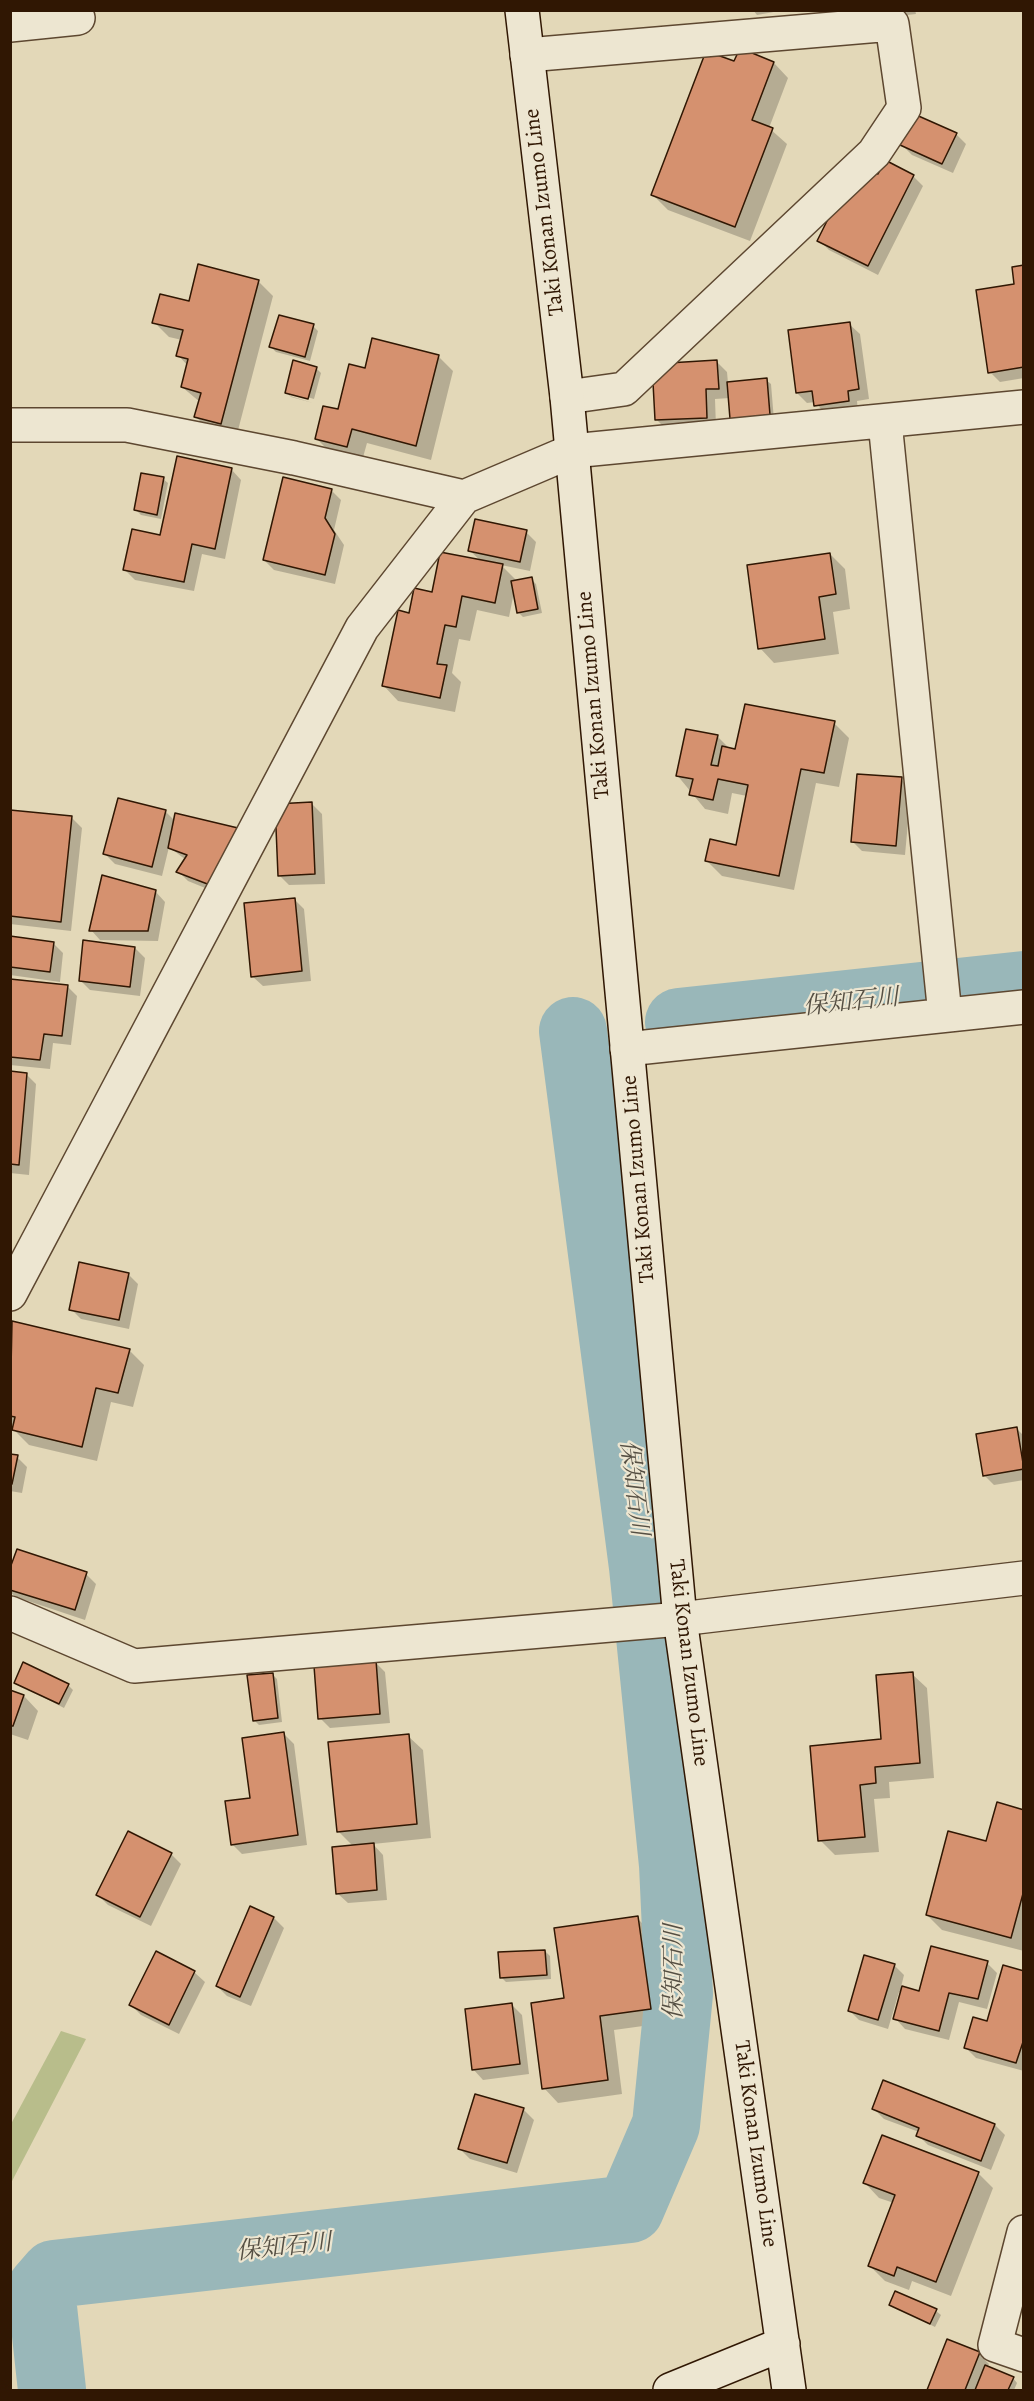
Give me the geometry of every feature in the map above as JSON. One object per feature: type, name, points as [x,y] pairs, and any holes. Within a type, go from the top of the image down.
[{"type":"street","name":"Taki Konan Izumo Line","points":[[522,10],[567,397],[680,1619],[789,2391]]},
{"type":"street","points":[[10,25],[78,18]]},
{"type":"street","points":[[527,55],[892,24],[904,108],[874,153],[624,389],[567,397]]},
{"type":"street","points":[[10,1294],[362,628],[464,497],[572,451],[1023,407]]},
{"type":"street","points":[[885,422],[945,1015]]},
{"type":"street","points":[[10,425],[127,425],[464,497]]},
{"type":"street","points":[[627,1049],[1023,1007]]},
{"type":"street","points":[[10,1613],[134,1666],[680,1619],[1023,1578]]},
{"type":"street","points":[[1023,2232],[995,2345],[1023,2355]]},
{"type":"street","points":[[670,2391],[783,2344]]},
{"type":"green space","points":[[61,2031],[86,2039],[11,2183],[11,2124]]},
{"type":"building","points":[[740,48],[774,62],[752,120],[773,128],[735,227],[651,195],[706,51],[734,61]]},
{"type":"building","points":[[914,114],[957,133],[942,164],[900,145]]},
{"type":"building","points":[[885,160],[914,175],[868,266],[817,241],[856,163],[878,174]]},
{"type":"building","points":[[198,264],[259,280],[221,424],[194,417],[201,393],[181,387],[188,359],[176,356],[183,330],[152,323],[160,294],[189,301]]},
{"type":"building","points":[[1024,265],[1024,367],[988,373],[976,290],[1014,284],[1012,267]]},
{"type":"building","points":[[279,315],[314,324],[305,357],[269,347]]},
{"type":"building","points":[[850,322],[859,389],[848,391],[849,401],[814,406],[812,391],[796,393],[788,330]]},
{"type":"building","points":[[372,338],[439,355],[416,446],[352,429],[347,447],[315,439],[323,406],[338,409],[349,364],[365,368]]},
{"type":"building","points":[[293,360],[317,367],[308,399],[285,393]]},
{"type":"building","points":[[717,360],[719,389],[706,389],[707,418],[655,420],[652,364]]},
{"type":"building","points":[[767,378],[770,415],[730,419],[727,382]]},
{"type":"building","points":[[177,456],[232,468],[215,549],[192,544],[184,582],[123,570],[132,529],[160,535]]},
{"type":"building","points":[[141,473],[164,477],[157,515],[134,510]]},
{"type":"building","points":[[283,477],[332,489],[325,518],[335,534],[325,575],[263,560]]},
{"type":"building","points":[[475,519],[527,530],[520,562],[468,551]]},
{"type":"building","points":[[440,552],[503,564],[495,603],[462,596],[456,627],[445,625],[437,664],[447,665],[440,698],[382,686],[398,610],[409,613],[414,588],[432,592]]},
{"type":"building","points":[[830,553],[836,594],[819,597],[825,639],[758,649],[747,565]]},
{"type":"building","points":[[532,577],[538,609],[517,613],[511,581]]},
{"type":"building","points":[[745,704],[835,721],[824,773],[801,769],[779,876],[705,861],[710,839],[736,845],[748,785],[718,779],[713,800],[689,795],[693,779],[676,776],[686,729],[718,735],[711,765],[718,766],[722,746],[735,749]]},
{"type":"building","points":[[857,774],[902,777],[896,846],[851,842]]},
{"type":"building","points":[[118,798],[166,810],[152,867],[103,854]]},
{"type":"building","points":[[312,802],[315,874],[278,876],[275,804]]},
{"type":"building","points":[[10,810],[72,816],[61,922],[10,916]]},
{"type":"building","points":[[175,813],[238,828],[210,885],[176,872],[187,855],[168,848]]},
{"type":"building","points":[[102,875],[156,890],[148,931],[89,931]]},
{"type":"building","points":[[295,898],[302,971],[251,977],[244,903]]},
{"type":"building","points":[[10,936],[54,942],[50,972],[10,967]]},
{"type":"building","points":[[83,940],[135,947],[130,987],[79,981]]},
{"type":"building","points":[[10,979],[68,985],[62,1036],[44,1034],[40,1060],[10,1057]]},
{"type":"building","points":[[10,1071],[27,1073],[19,1165],[10,1164]]},
{"type":"building","points":[[79,1262],[129,1273],[119,1320],[69,1310]]},
{"type":"building","points":[[12,1321],[130,1349],[118,1393],[96,1388],[82,1447],[12,1430],[15,1417],[10,1416]]},
{"type":"building","points":[[1017,1427],[1024,1469],[983,1476],[976,1434]]},
{"type":"building","points":[[10,1454],[18,1455],[12,1484],[10,1484]]},
{"type":"building","points":[[17,1549],[87,1572],[75,1610],[10,1590],[10,1568]]},
{"type":"building","points":[[376,1660],[380,1714],[318,1719],[314,1666]]},
{"type":"building","points":[[23,1662],[69,1684],[59,1704],[14,1683]]},
{"type":"building","points":[[913,1672],[920,1763],[875,1767],[876,1783],[860,1785],[865,1837],[818,1841],[810,1746],[881,1739],[876,1675]]},
{"type":"building","points":[[273,1673],[278,1718],[253,1721],[247,1675]]},
{"type":"building","points":[[10,1690],[24,1695],[13,1726],[10,1726]]},
{"type":"building","points":[[284,1732],[298,1835],[231,1845],[225,1801],[250,1798],[242,1738]]},
{"type":"building","points":[[409,1734],[417,1824],[337,1832],[328,1742]]},
{"type":"building","points":[[997,1802],[1024,1810],[1024,1890],[1011,1938],[926,1915],[948,1831],[986,1841]]},
{"type":"building","points":[[128,1831],[172,1853],[140,1917],[96,1895]]},
{"type":"building","points":[[374,1843],[377,1890],[336,1894],[332,1847]]},
{"type":"building","points":[[250,1906],[274,1917],[240,1997],[216,1986]]},
{"type":"building","points":[[638,1916],[651,2009],[600,2016],[608,2080],[542,2089],[531,2003],[564,1998],[554,1928]]},
{"type":"building","points":[[931,1946],[988,1961],[978,1999],[949,1993],[939,2031],[893,2019],[902,1986],[919,1991]]},
{"type":"building","points":[[545,1950],[547,1975],[500,1978],[498,1952]]},
{"type":"building","points":[[156,1951],[195,1971],[169,2025],[129,2005]]},
{"type":"building","points":[[864,1955],[895,1964],[878,2020],[848,2011]]},
{"type":"building","points":[[1003,1965],[1024,1971],[1024,2039],[1016,2063],[964,2048],[973,2017],[987,2021]]},
{"type":"building","points":[[512,2003],[520,2064],[472,2070],[465,2009]]},
{"type":"building","points":[[883,2080],[995,2124],[981,2161],[916,2136],[919,2128],[872,2109]]},
{"type":"building","points":[[475,2094],[524,2108],[507,2163],[458,2149]]},
{"type":"building","points":[[882,2135],[979,2172],[936,2282],[897,2267],[894,2276],[868,2266],[895,2195],[863,2183]]},
{"type":"building","points":[[895,2291],[937,2309],[930,2324],[889,2305]]},
{"type":"building","points":[[947,2339],[980,2352],[965,2390],[927,2390]]},
{"type":"building","points":[[985,2365],[1014,2377],[1008,2390],[975,2390]]},
{"type":"waterway","name":"保知石川","points":[[679,1022],[1024,985]]},
{"type":"waterway","name":"保知石川","points":[[52,2390],[41,2289],[54,2274],[630,2209],[666,2125],[679,1994],[673,1865],[643,1567],[573,1031]]}]
